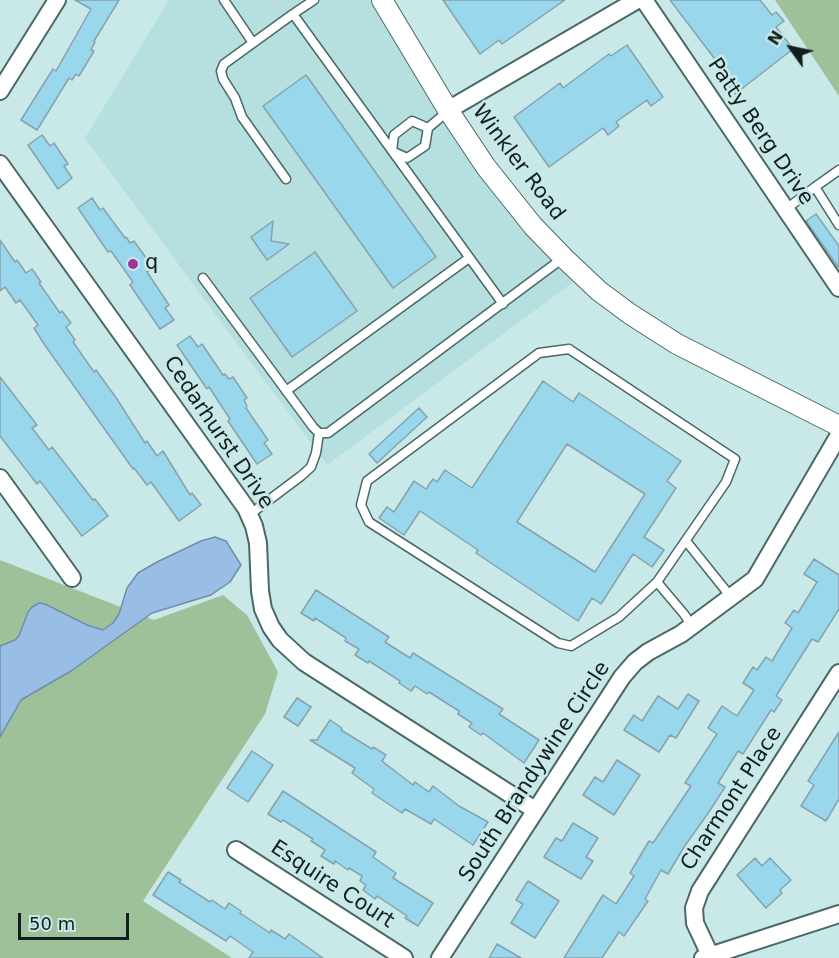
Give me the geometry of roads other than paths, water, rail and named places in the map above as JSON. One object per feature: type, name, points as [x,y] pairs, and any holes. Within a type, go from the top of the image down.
[{"type":"street","points":[[0,91],[57,0]]},
{"type":"street","name":"Winkler Road","points":[[382,0],[448,110],[508,197],[532,226],[599,291],[677,344],[839,426]]},
{"type":"street","points":[[448,110],[637,0]]},
{"type":"street","name":"Patty Berg Drive","points":[[644,0],[839,288]]},
{"type":"street","name":"Cedarhurst Drive","points":[[0,164],[235,491],[254,526],[258,543],[263,609],[271,627],[291,652],[535,810]]},
{"type":"street","name":"South Brandywine Circle","points":[[440,958],[622,677],[635,662],[648,652],[692,626],[755,579],[839,435]]},
{"type":"street","points":[[0,478],[72,578]]},
{"type":"street","name":"Charmont Place","points":[[706,957],[695,923],[694,908],[700,891],[839,673]]},
{"type":"street","name":"Esquire Court","points":[[236,850],[404,958]]},
{"type":"street","points":[[706,957],[839,914]]},
{"type":"lane","points":[[224,0],[253,43]]},
{"type":"lane","points":[[286,179],[242,117],[221,71],[224,64],[314,0]]},
{"type":"lane","points":[[293,14],[503,304]]},
{"type":"lane","points":[[392,152],[407,158],[425,146],[428,128],[448,110]]},
{"type":"lane","points":[[392,152],[394,135],[412,121],[428,128]]},
{"type":"lane","points":[[785,210],[839,170]]},
{"type":"lane","points":[[815,187],[839,225]]},
{"type":"lane","points":[[286,391],[469,258]]},
{"type":"lane","points":[[203,278],[313,427],[319,433],[328,433],[564,258]]},
{"type":"lane","points":[[568,349],[735,459],[726,482],[657,582],[619,617],[571,646],[558,643],[369,522],[361,505],[367,481],[540,353],[568,349]]},
{"type":"lane","points":[[249,515],[311,466],[319,433]]},
{"type":"lane","points":[[686,541],[731,597]]},
{"type":"lane","points":[[657,582],[692,626]]},
{"type":"water","points":[[215,537],[226,541],[241,565],[230,582],[211,595],[152,613],[71,671],[21,700],[0,737],[0,646],[19,636],[32,607],[39,603],[45,604],[87,625],[103,630],[113,623],[119,614],[127,588],[138,573],[201,541]]},
{"type":"place","name":"q","points":[[133,264]]}]
